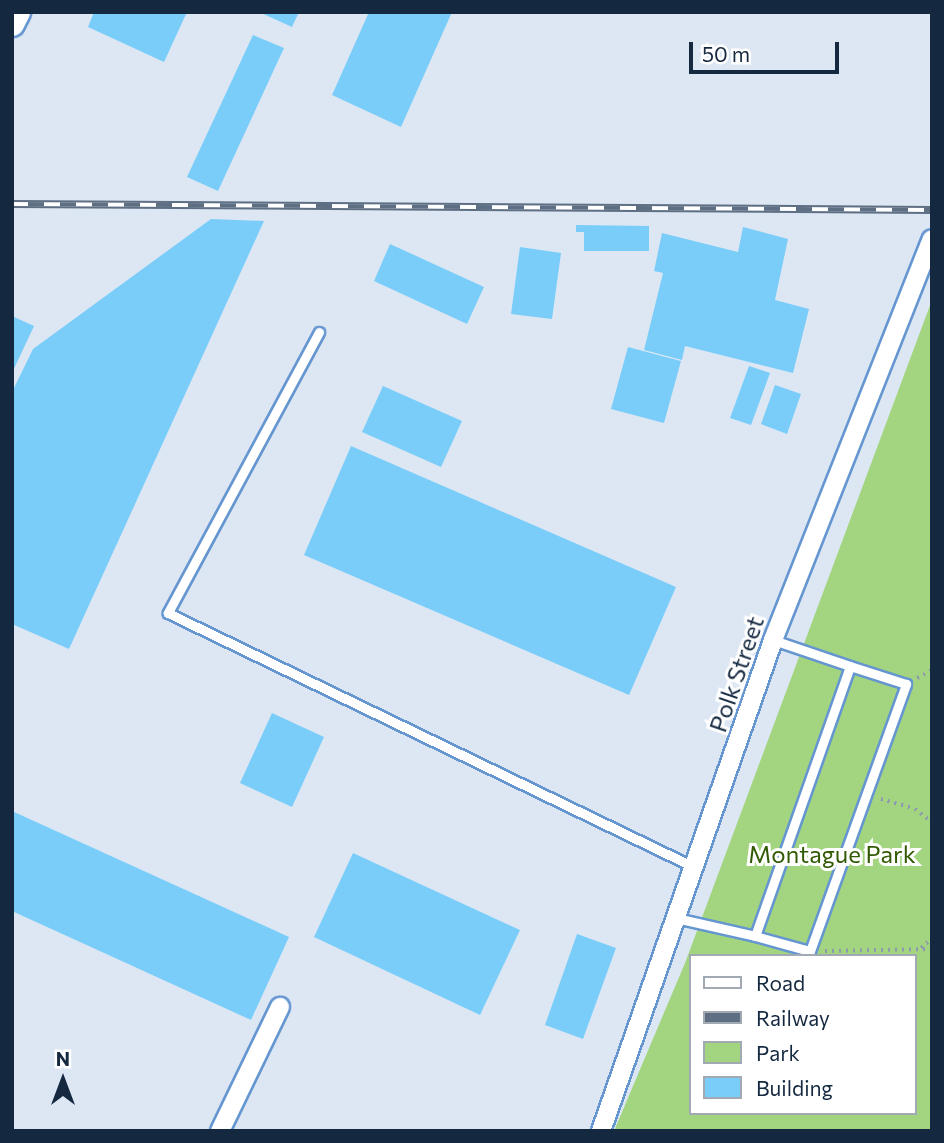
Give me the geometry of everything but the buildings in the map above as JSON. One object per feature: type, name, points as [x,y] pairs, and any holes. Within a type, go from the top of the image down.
[{"type":"main road","points":[[12,24],[18,12]]},
{"type":"street","name":"Polk Street","points":[[601,1131],[773,640],[932,239]]},
{"type":"street","points":[[220,1131],[280,1007]]},
{"type":"lane","points":[[319,332],[168,613],[695,868]]},
{"type":"lane","points":[[676,918],[810,951],[906,684],[773,640]]},
{"type":"lane","points":[[755,936],[850,666]]},
{"type":"path","points":[[867,794],[915,809],[932,822]]},
{"type":"path","points":[[919,949],[932,938]]},
{"type":"path","points":[[810,951],[932,949]]},
{"type":"green space","name":"Montague Park","points":[[932,300],[932,1131],[614,1131],[688,955],[688,1115],[916,1115],[916,954],[688,954]]},
{"type":"railway","points":[[12,204],[932,210]]}]
